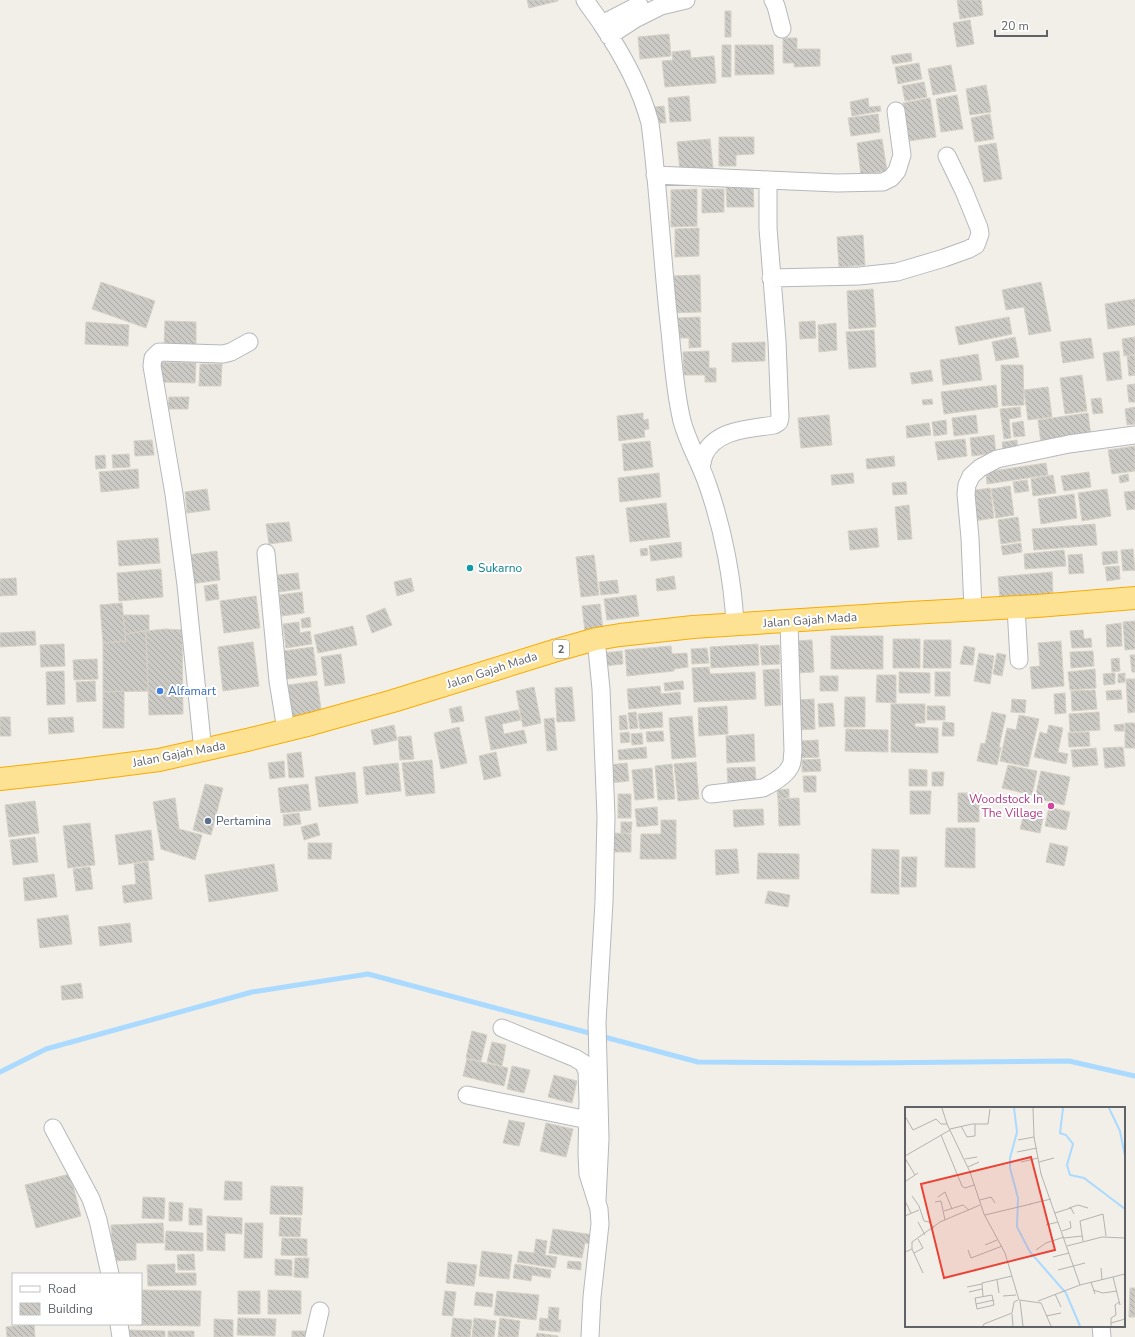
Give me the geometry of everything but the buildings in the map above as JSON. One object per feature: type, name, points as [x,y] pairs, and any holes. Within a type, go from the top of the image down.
[{"type":"highway","name":"Jalan Gajah Mada","points":[[0,779],[159,760],[203,750],[311,724],[393,701],[596,639],[657,630],[1135,598]]},
{"type":"street","points":[[585,0],[605,30],[636,84],[646,107],[651,134],[666,296],[682,421],[688,440],[701,467],[716,512],[734,603],[735,625]]},
{"type":"street","points":[[605,30],[652,0]]},
{"type":"street","points":[[605,30],[635,19],[661,6],[686,0]]},
{"type":"street","points":[[773,0],[782,30]]},
{"type":"street","points":[[655,175],[768,180],[866,183],[883,182],[891,178],[898,171],[902,155],[896,111]]},
{"type":"street","points":[[771,278],[859,276],[897,272],[944,258],[976,245],[980,234],[979,228],[964,191],[947,156]]},
{"type":"street","points":[[701,467],[704,455],[719,437],[737,431],[774,425],[779,422],[777,342],[768,228],[768,180]]},
{"type":"street","points":[[203,750],[186,585],[175,502],[152,366],[153,358],[159,352],[223,354],[231,352],[249,342]]},
{"type":"street","points":[[973,610],[971,544],[966,494],[967,485],[971,476],[980,468],[997,459],[1069,444],[1135,434]]},
{"type":"street","points":[[266,553],[278,681],[286,730]]},
{"type":"street","points":[[1016,607],[1019,660]]},
{"type":"street","points":[[711,794],[763,788],[771,784],[786,772],[791,765],[793,752],[789,622]]},
{"type":"street","points":[[590,1337],[592,1297],[600,1224],[597,1200],[600,1139],[597,1022],[604,895],[606,810],[601,689],[596,639]]},
{"type":"street","points":[[502,1028],[552,1047],[576,1058],[583,1063],[587,1071],[588,1174],[597,1200]]},
{"type":"street","points":[[467,1096],[588,1120]]},
{"type":"street","points":[[53,1128],[91,1199],[98,1220],[110,1273]]},
{"type":"street","points":[[314,1337],[320,1311]]},
{"type":"street","points":[[119,1325],[121,1337]]},
{"type":"street","points":[[1101,1327],[1102,1337]]},
{"type":"waterway","points":[[0,1072],[46,1049],[252,992],[368,974],[698,1062],[865,1063],[1069,1061],[1135,1076]]},
{"type":"place","name":"Sukarno","points":[[470,568]]},
{"type":"place","name":"Alfamart","points":[[160,691]]},
{"type":"place","name":"Woodstock In The Village","points":[[1051,806]]},
{"type":"place","name":"Pertamina","points":[[208,821]]}]
